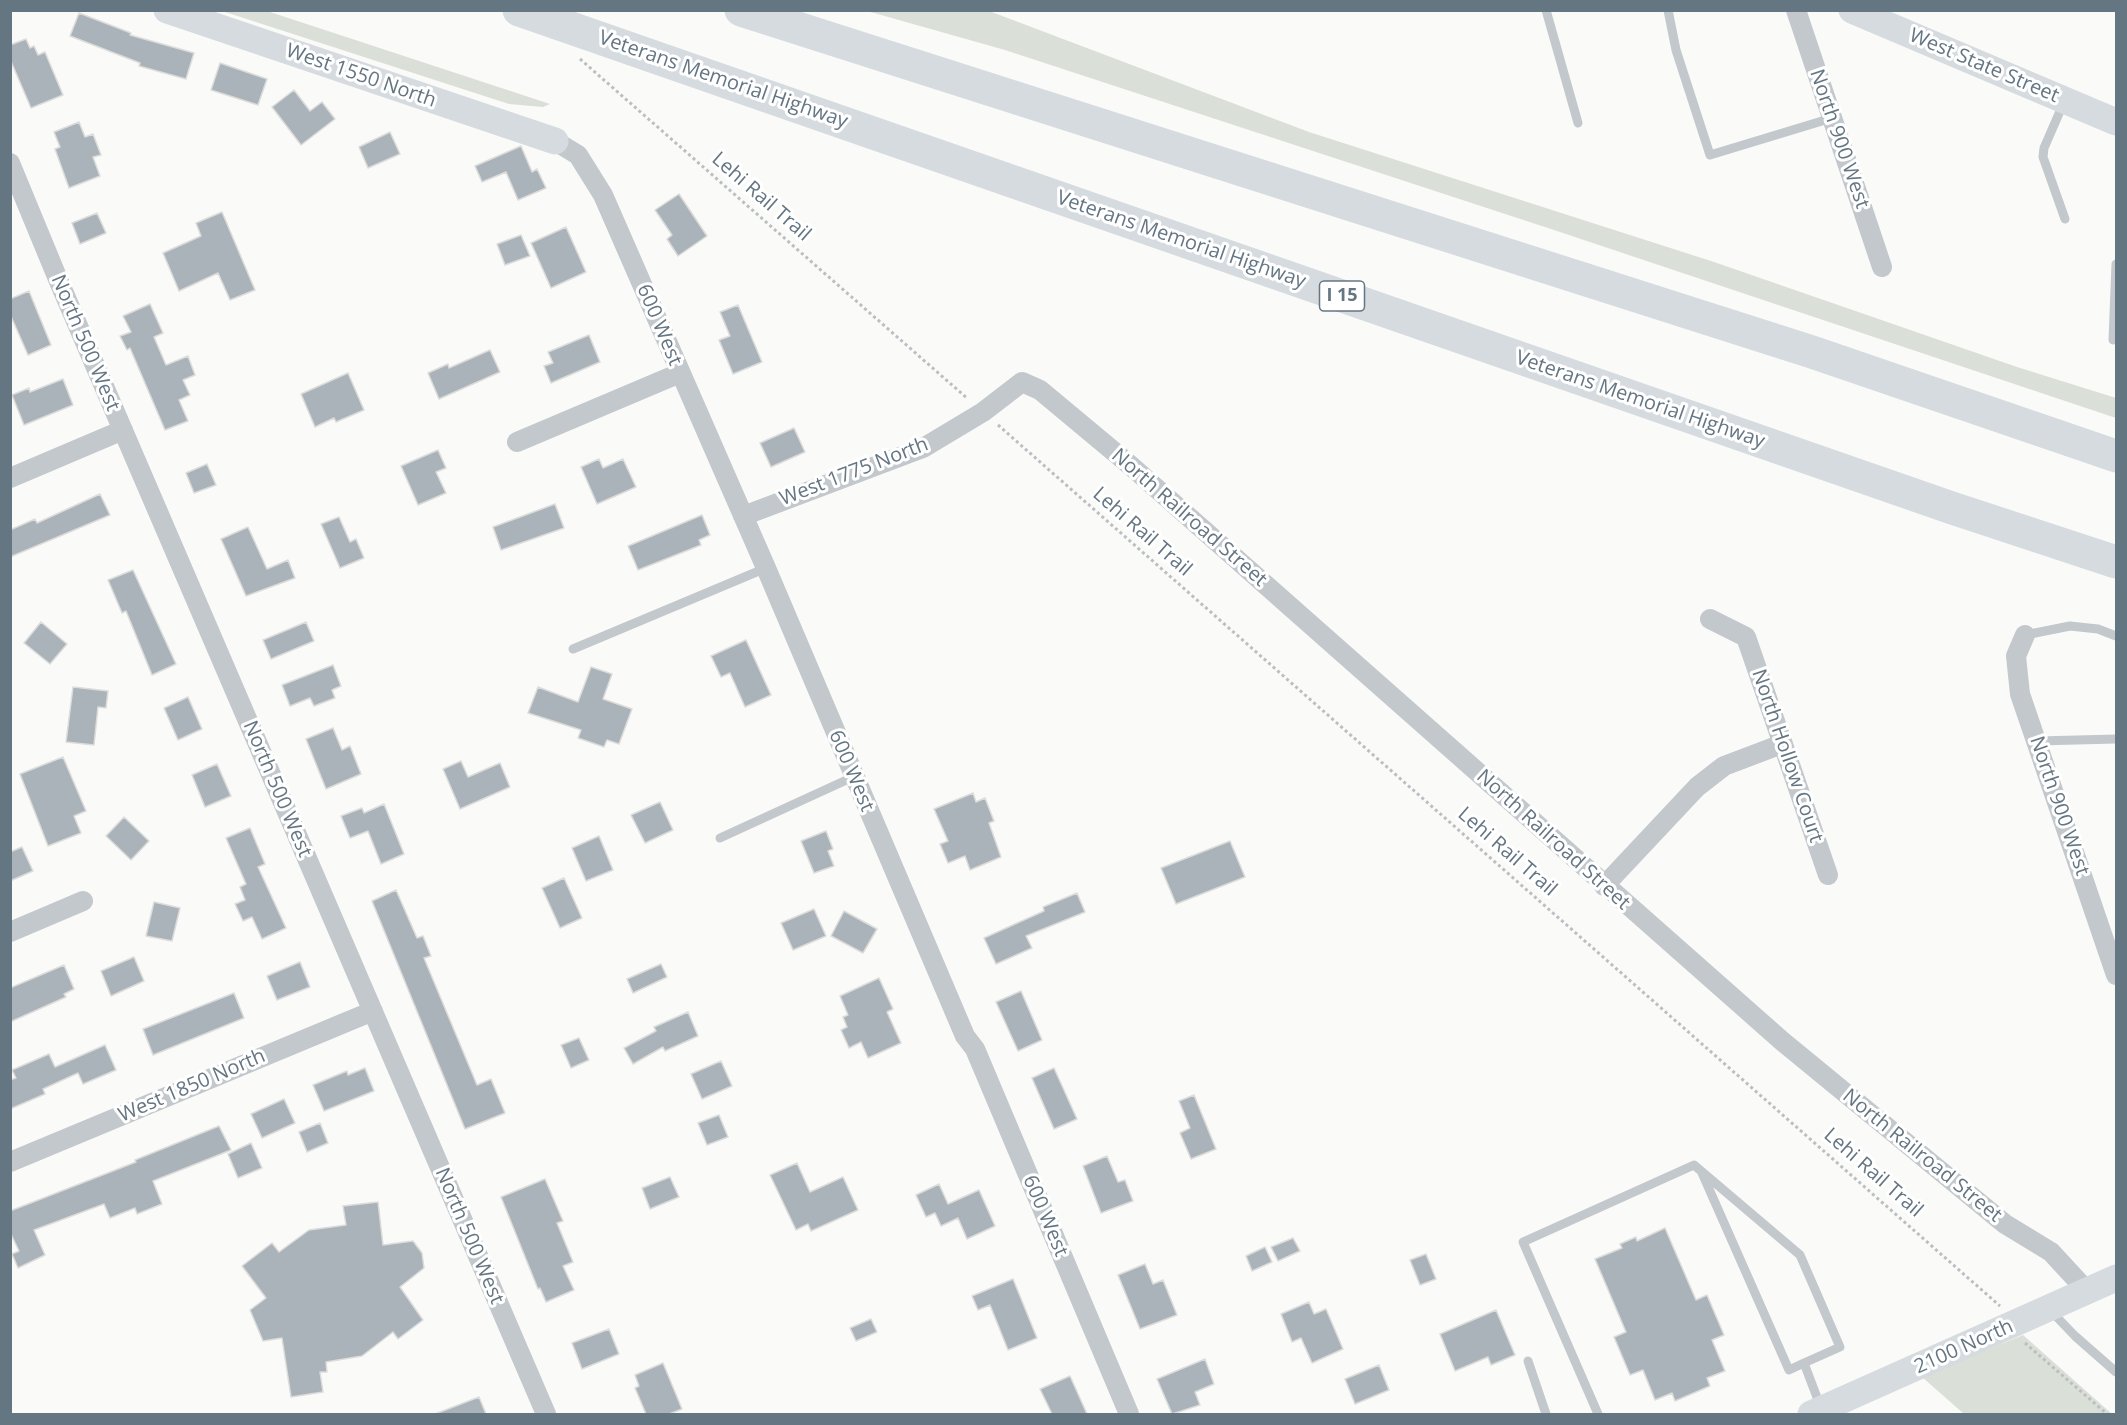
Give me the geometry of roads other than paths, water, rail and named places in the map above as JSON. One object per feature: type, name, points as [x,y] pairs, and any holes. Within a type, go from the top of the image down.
[{"type":"highway","name":"Veterans Memorial Highway","points":[[519,10],[1907,493],[2116,562]]},
{"type":"highway","points":[[741,10],[1812,352],[2116,456]]},
{"type":"street","name":"West 1550 North","points":[[167,10],[555,141]]},
{"type":"street","name":"North 900 West","points":[[1796,10],[1882,267]]},
{"type":"street","name":"West State Street","points":[[1852,10],[2116,122]]},
{"type":"street","name":"600 West","points":[[555,141],[578,155],[603,195],[766,568],[965,1036],[975,1049],[1129,1414]]},
{"type":"street","name":"North 500 West","points":[[10,163],[546,1414]]},
{"type":"street","points":[[517,442],[680,373]]},
{"type":"street","name":"West 1775 North","points":[[743,516],[922,448],[983,412],[1022,382]]},
{"type":"street","name":"North Railroad Street","points":[[1022,382],[1040,390],[1130,465],[1782,1041],[1996,1217],[2051,1252],[2088,1292]]},
{"type":"street","points":[[10,478],[123,430]]},
{"type":"street","name":"North Hollow Court","points":[[1710,619],[1746,637],[1828,875]]},
{"type":"street","name":"North 900 West","points":[[2025,635],[2016,656],[2020,694],[2116,975]]},
{"type":"street","points":[[1604,886],[1697,787],[1724,766],[1782,744]]},
{"type":"street","points":[[10,932],[83,901]]},
{"type":"street","name":"West 1850 North","points":[[10,1162],[373,1011]]},
{"type":"street","name":"2100 North","points":[[1823,1411],[2116,1278]]},
{"type":"lane","points":[[1546,10],[1578,123]]},
{"type":"lane","points":[[1668,10],[1676,50],[1710,154],[1832,118]]},
{"type":"lane","points":[[2065,100],[2044,148],[2043,157],[2065,219]]},
{"type":"lane","points":[[2113,340],[2116,264]]},
{"type":"lane","points":[[573,649],[766,568]]},
{"type":"lane","points":[[2025,635],[2070,626],[2098,629],[2116,636]]},
{"type":"lane","points":[[2037,741],[2116,739]]},
{"type":"lane","points":[[720,838],[853,777]]},
{"type":"lane","points":[[1598,1414],[1523,1242],[1694,1165],[1800,1255],[1840,1347],[1789,1370],[1701,1171]]},
{"type":"lane","points":[[2050,1309],[2075,1336],[2116,1372]]},
{"type":"lane","points":[[1528,1361],[1546,1414]]},
{"type":"lane","points":[[1804,1364],[1823,1411]]}]
